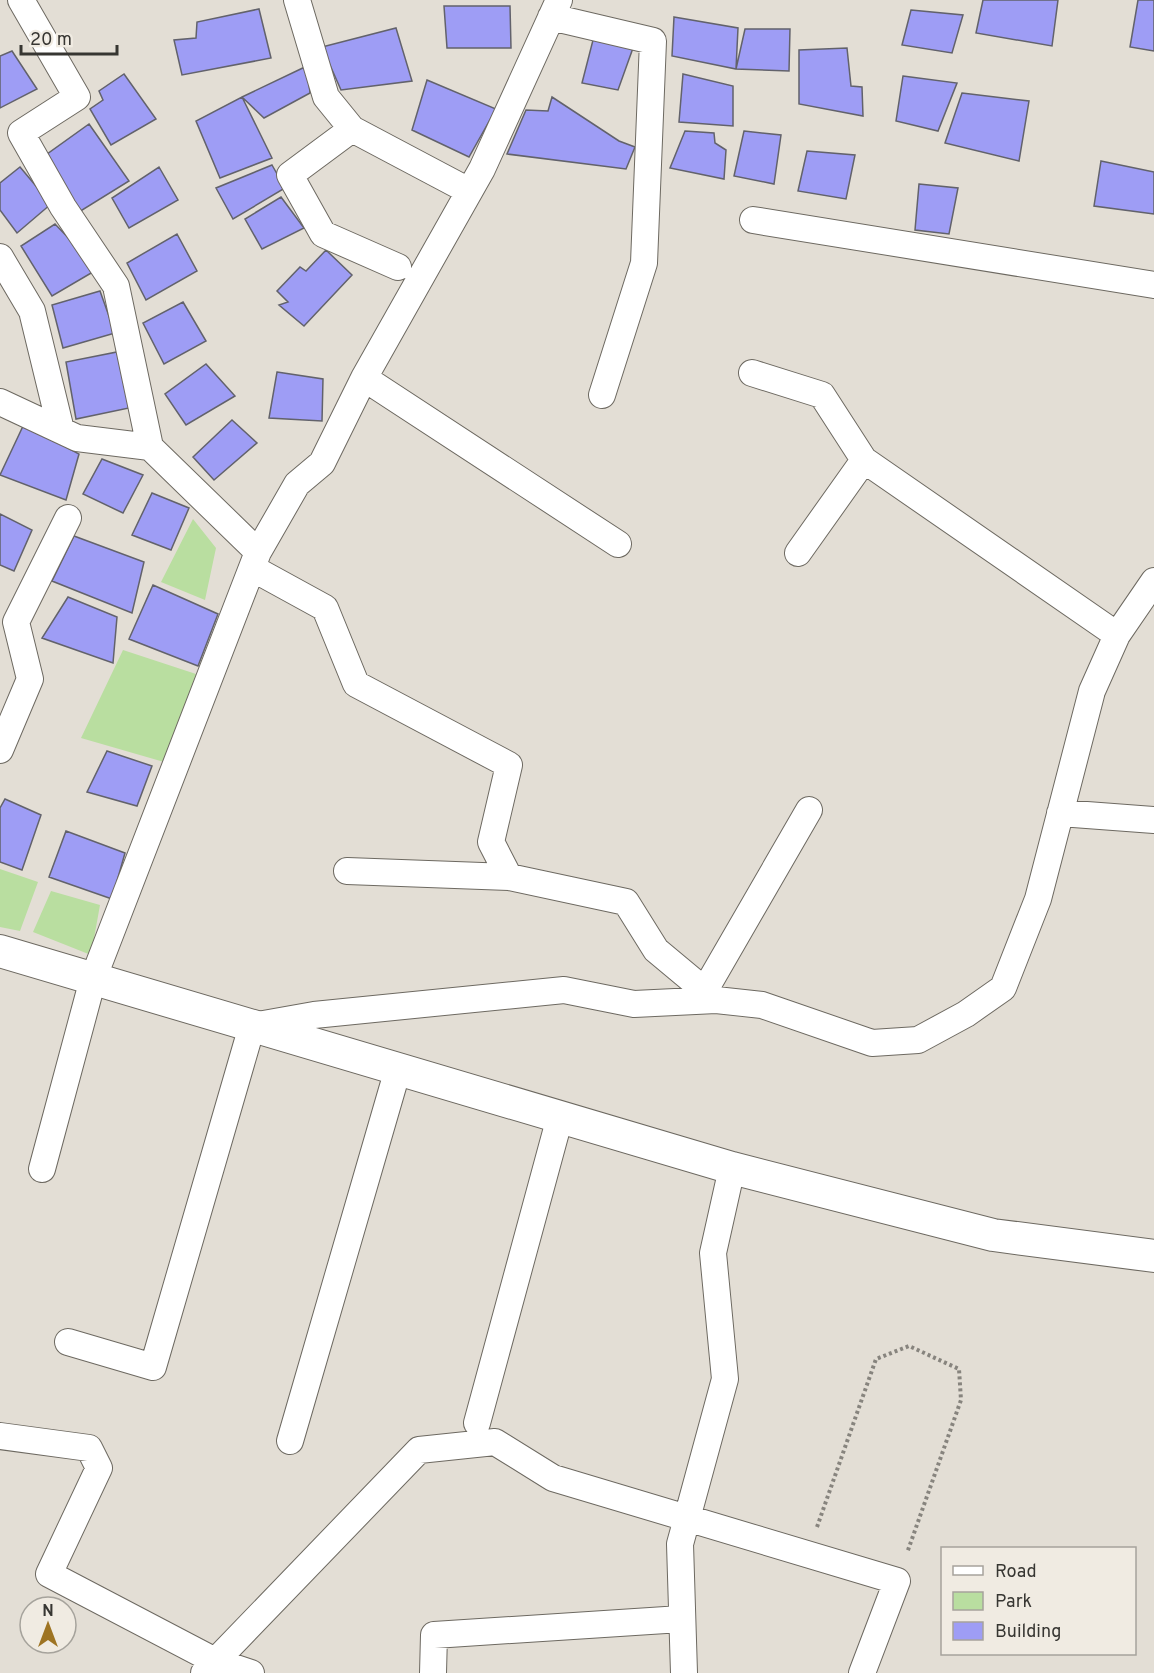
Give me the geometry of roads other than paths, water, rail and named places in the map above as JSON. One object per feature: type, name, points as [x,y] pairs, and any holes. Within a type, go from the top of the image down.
[{"type":"street","points":[[21,0],[77,98],[21,133],[63,207],[116,286],[150,447],[255,560],[325,608],[356,684],[509,765],[491,842],[509,877]]},
{"type":"street","points":[[297,0],[326,97],[352,129],[469,191]]},
{"type":"street","points":[[42,1169],[93,979],[255,560],[297,484],[322,463],[364,378],[469,191],[555,9],[653,41],[644,263],[602,395]]},
{"type":"street","points":[[352,129],[290,175],[323,234],[398,267]]},
{"type":"street","points":[[753,220],[1154,285]]},
{"type":"street","points":[[0,257],[32,311],[61,430]]},
{"type":"street","points":[[752,373],[822,395],[864,460],[1117,635]]},
{"type":"street","points":[[364,378],[618,544]]},
{"type":"street","points":[[0,402],[77,438],[150,447]]},
{"type":"street","points":[[798,553],[864,460]]},
{"type":"street","points":[[0,750],[30,679],[16,622],[68,518]]},
{"type":"street","points":[[252,1026],[314,1014],[564,990],[634,1004],[711,995],[762,1005],[872,1043],[918,1040],[966,1014],[1003,988],[1038,899],[1092,690],[1117,635],[1154,581]]},
{"type":"street","points":[[711,995],[809,810]]},
{"type":"street","points":[[1060,813],[1154,820]]},
{"type":"street","points":[[347,872],[509,877],[626,902],[656,950],[711,995]]},
{"type":"street","points":[[0,951],[732,1168],[993,1236],[1154,1256]]},
{"type":"street","points":[[68,1342],[153,1367],[252,1026]]},
{"type":"street","points":[[290,1441],[398,1069]]},
{"type":"street","points":[[477,1423],[560,1117]]},
{"type":"street","points":[[684,1673],[680,1544],[725,1379],[713,1252],[732,1168]]},
{"type":"street","points":[[0,1437],[89,1448],[99,1468],[49,1574],[210,1667],[251,1673]]},
{"type":"street","points":[[210,1667],[419,1450],[495,1442],[553,1478],[897,1581],[862,1673]]},
{"type":"street","points":[[433,1673],[434,1635],[681,1619]]}]
